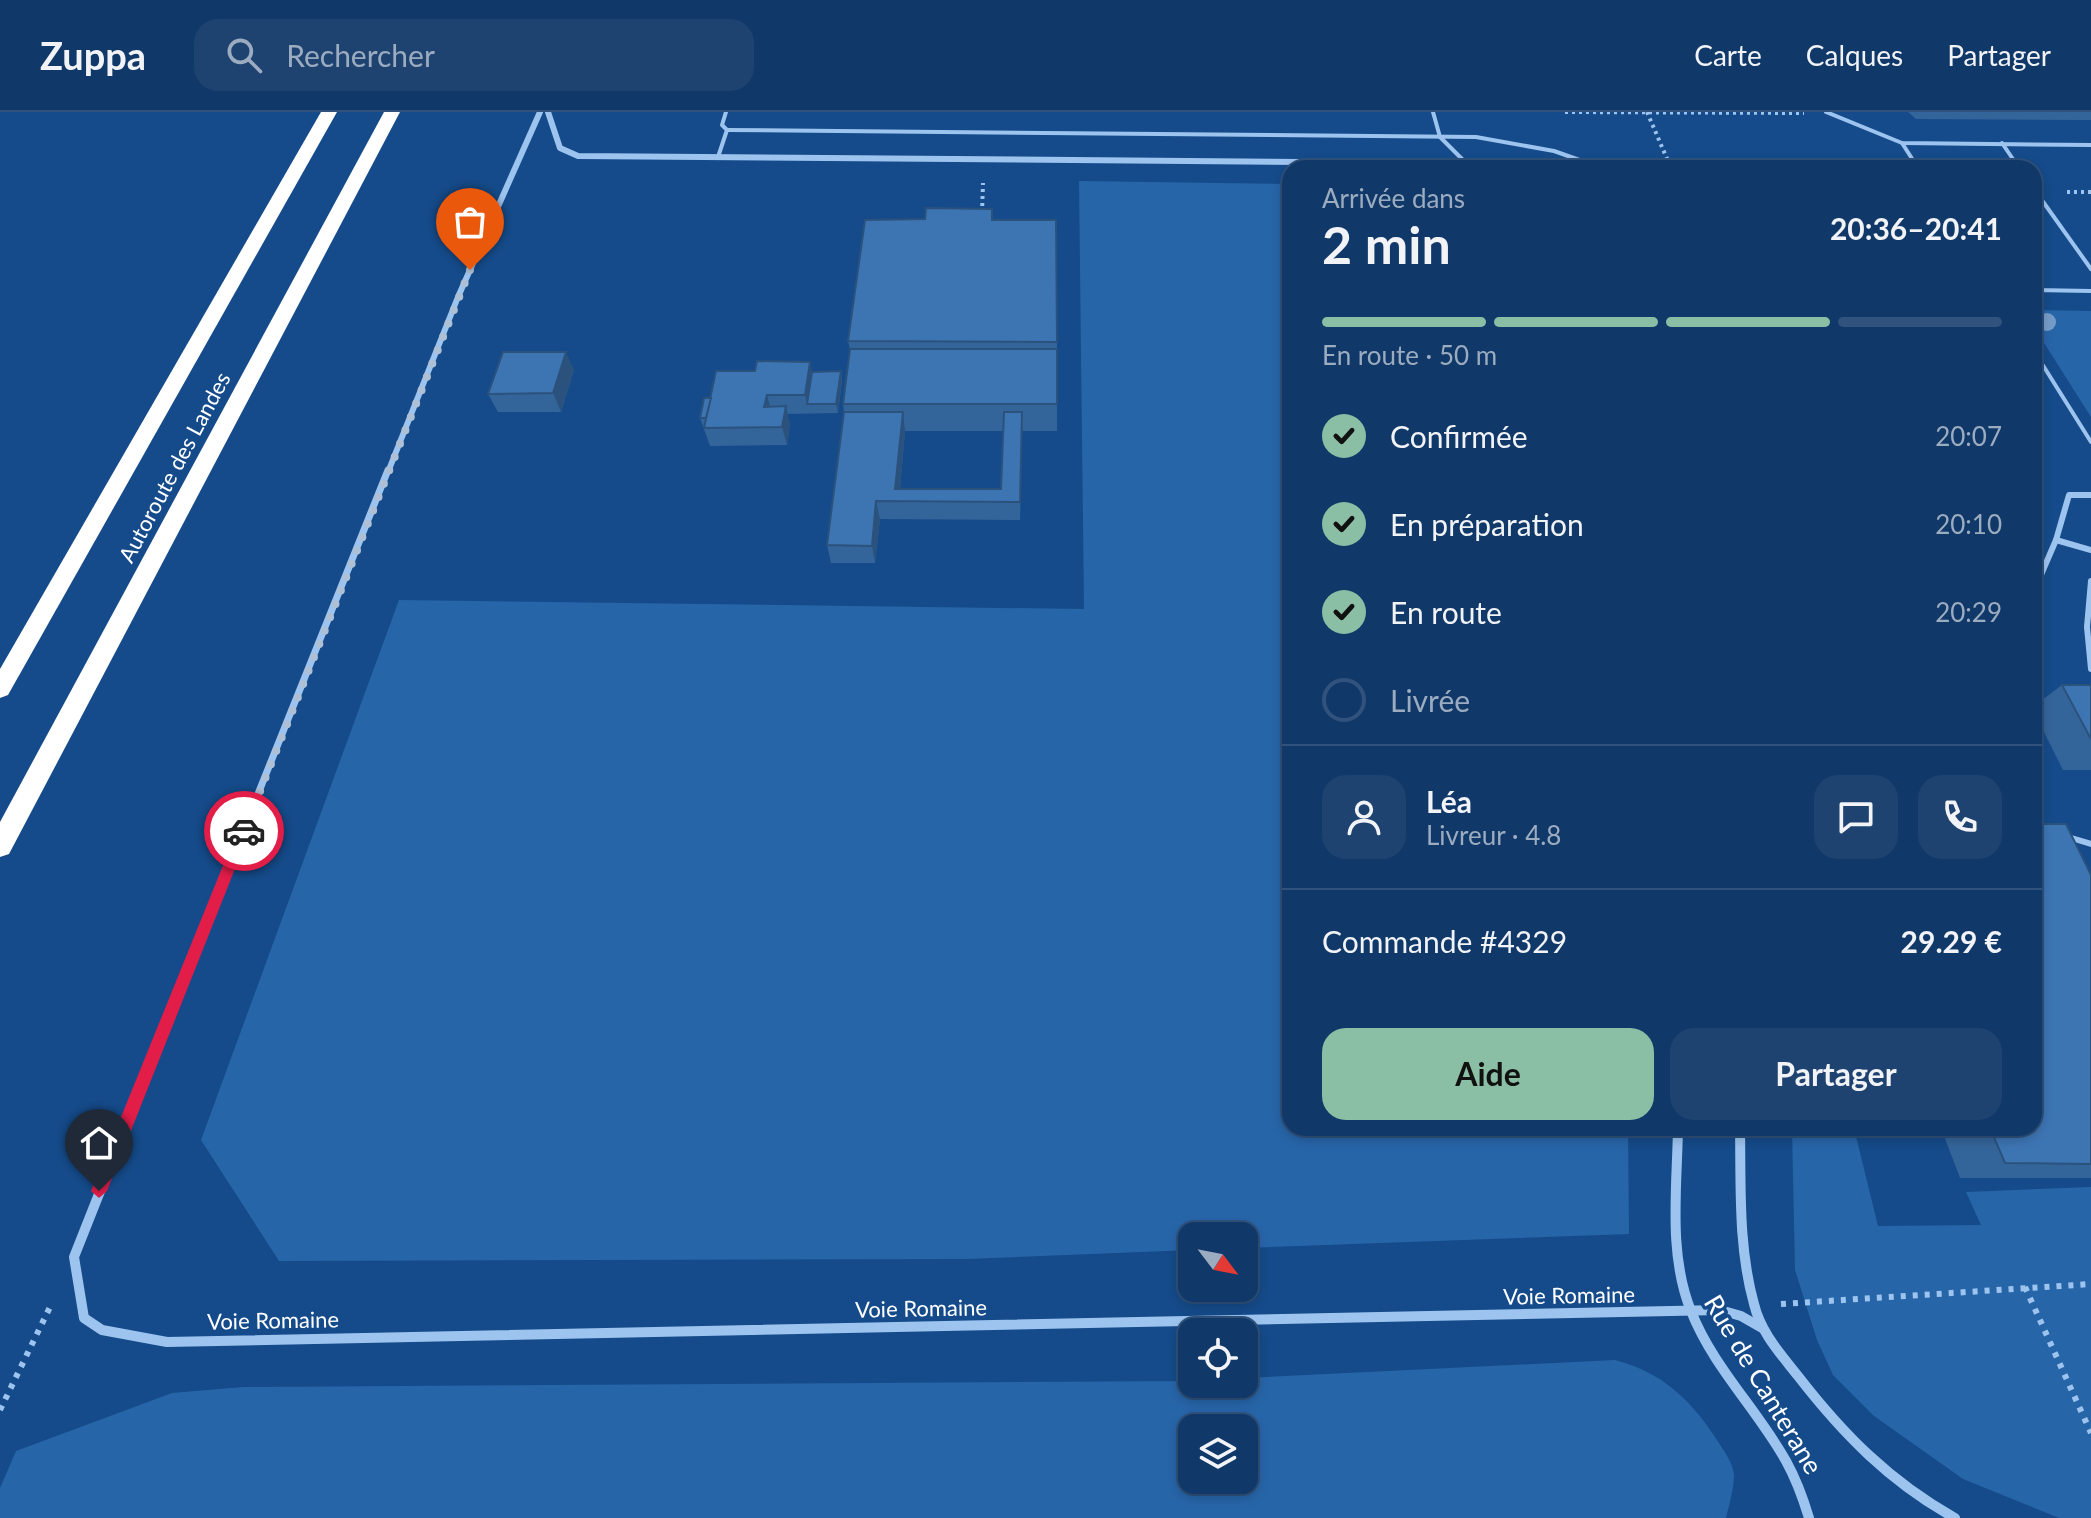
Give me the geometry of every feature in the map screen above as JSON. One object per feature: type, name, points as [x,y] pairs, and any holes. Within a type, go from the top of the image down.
[{"type":"highway","name":"Autoroute des Landes","points":[[0,689],[329,112]]},
{"type":"highway","name":"Autoroute des Landes","points":[[0,846],[392,112]]},
{"type":"street","points":[[74,1257],[458,297],[540,112]]},
{"type":"street","points":[[548,112],[560,148],[578,156],[1282,164]]},
{"type":"street","name":"Rue de Canterane","points":[[1678,1136],[1679,1267],[1691,1312],[1720,1363],[1786,1456],[1804,1494],[1809,1518]]},
{"type":"street","name":"Rue de Canterane","points":[[1740,1136],[1749,1279],[1762,1328],[1836,1427],[1862,1454],[1917,1499],[1955,1518]]},
{"type":"street","name":"Voie Romaine","points":[[74,1257],[84,1318],[102,1330],[167,1342],[1720,1310],[1741,1316],[1762,1328]]},
{"type":"lane","points":[[726,112],[722,125],[727,130],[1476,137],[1528,145],[1576,160]]},
{"type":"lane","points":[[1433,112],[1440,137],[1463,160]]},
{"type":"lane","points":[[1828,113],[1902,143],[2091,145]]},
{"type":"lane","points":[[718,157],[727,130]]},
{"type":"lane","points":[[1902,143],[1913,160]]},
{"type":"lane","points":[[2002,143],[2014,160]]},
{"type":"lane","points":[[2042,200],[2091,269]]},
{"type":"lane","points":[[2042,290],[2091,291]]},
{"type":"lane","points":[[2042,364],[2091,442]]},
{"type":"lane","points":[[2042,572],[2056,540],[2069,495],[2091,495]]},
{"type":"lane","points":[[2056,540],[2091,550]]},
{"type":"lane","points":[[2091,581],[2087,627],[2091,669]]},
{"type":"lane","points":[[2060,835],[2091,844]]},
{"type":"path","points":[[1565,112],[1828,113]]},
{"type":"path","points":[[1647,112],[1668,160]]},
{"type":"path","points":[[0,1410],[74,1257]]},
{"type":"path","points":[[1756,1306],[2091,1284]]},
{"type":"path","points":[[2025,1287],[2091,1433]]},
{"type":"shaded area","points":[[1079,181],[1282,184],[1282,1136],[1628,1136],[1629,1234],[1258,1247],[1258,1222],[1178,1222],[1178,1251],[966,1259],[279,1261],[201,1140],[399,600],[1084,609]]},
{"type":"shaded area","points":[[2042,310],[2091,311],[2091,417],[2042,340]]},
{"type":"shaded area","points":[[1792,1136],[1856,1136],[1878,1226],[1981,1225],[1966,1192],[2091,1187],[2091,1518],[2059,1518],[1963,1479],[1874,1416],[1833,1375],[1817,1340],[1795,1270]]},
{"type":"shaded area","points":[[1615,1360],[1647,1372],[1685,1399],[1727,1455],[1734,1475],[1726,1518],[0,1518],[0,1488],[16,1451],[172,1393],[243,1387],[1178,1381],[1178,1398],[1258,1398],[1258,1377]]},
{"type":"building","points":[[926,208],[992,209],[992,220],[1056,220],[1057,342],[848,341],[865,220],[925,219]]},
{"type":"building","points":[[850,349],[1057,349],[1057,404],[843,404]]},
{"type":"building","points":[[503,352],[566,352],[553,393],[488,394]]},
{"type":"building","points":[[757,361],[810,362],[805,395],[767,395],[764,407],[786,406],[782,427],[704,428],[716,371],[755,371]]},
{"type":"building","points":[[841,371],[836,404],[807,404],[812,372]]},
{"type":"building","points":[[704,398],[711,398],[706,418],[700,418]]},
{"type":"building","points":[[844,412],[903,412],[895,489],[1001,489],[1004,412],[1022,412],[1020,502],[876,501],[872,546],[827,545]]},
{"type":"building","points":[[2062,685],[2091,685],[2091,739]]},
{"type":"building","points":[[2042,824],[2066,824],[2091,875],[2091,1164],[2005,1163],[1993,1136],[2042,1136]]},
{"type":"way so far","points":[[244,831],[470,270]]},
{"type":"route","points":[[99,1191],[244,831]]}]
